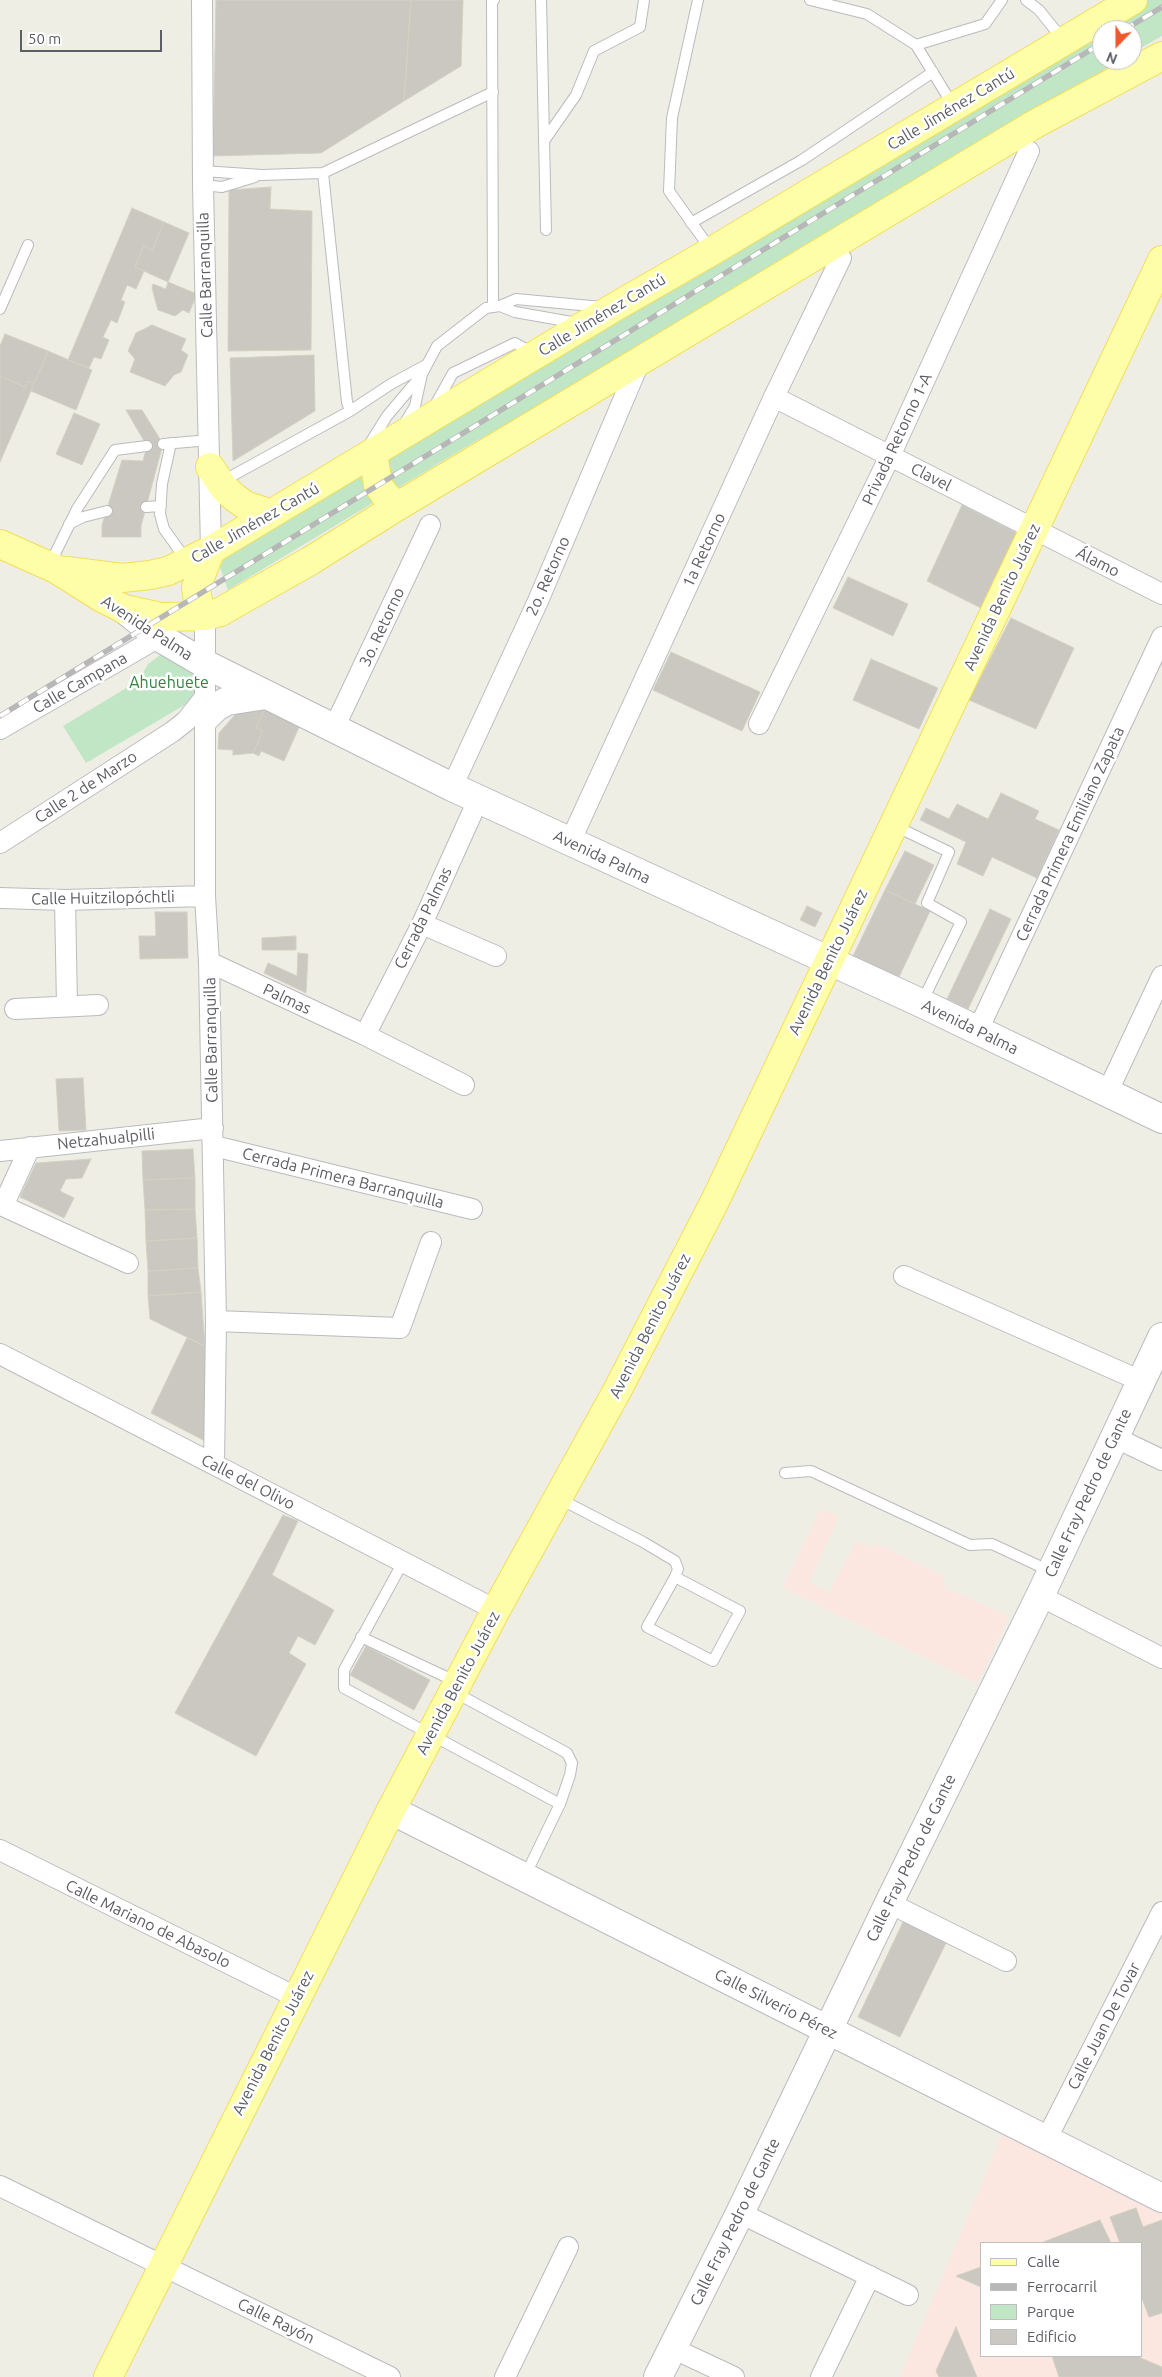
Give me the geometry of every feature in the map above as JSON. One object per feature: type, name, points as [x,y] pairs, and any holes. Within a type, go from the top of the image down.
[{"type":"main road","name":"Calle Jiménez Cantú","points":[[53,568],[122,578],[168,571],[211,550],[585,324],[712,251],[1133,0]]},
{"type":"main road","points":[[124,609],[161,616],[205,616],[233,606],[1035,124],[1162,56]]},
{"type":"main road","name":"Avenida Benito Juárez","points":[[108,2377],[162,2264],[391,1810],[496,1610],[618,1389],[714,1201],[1162,260]]},
{"type":"main road","points":[[375,452],[378,485],[385,495],[398,506]]},
{"type":"main road","points":[[215,475],[245,505],[271,514]]},
{"type":"main road","points":[[0,544],[53,568]]},
{"type":"main road","points":[[205,616],[198,602],[196,587],[211,550]]},
{"type":"main road","name":"Avenida Palma","points":[[53,568],[124,609],[159,637],[205,664],[266,695],[478,800],[829,960],[1162,1119]]},
{"type":"main road","points":[[205,718],[216,707],[228,701],[266,695]]},
{"type":"main road","name":"Calle Fray Pedro de Gante","points":[[658,2377],[740,2213],[889,1903],[1040,1596],[1162,1337]]},
{"type":"main road","name":"Calle Silverio Pérez","points":[[391,1810],[1162,2198]]},
{"type":"street","name":"Calle Barranquilla","points":[[202,0],[203,178],[210,440],[215,475],[211,550]]},
{"type":"street","name":"Privada Retorno 1-A","points":[[759,724],[890,456],[1028,151]]},
{"type":"street","name":"1a Retorno","points":[[570,842],[774,397],[840,258]]},
{"type":"street","name":"2o. Retorno","points":[[452,787],[538,601],[639,363]]},
{"type":"street","name":"Clavel","points":[[774,397],[1034,530]]},
{"type":"street","name":"3o. Retorno","points":[[334,728],[430,525]]},
{"type":"street","name":"Álamo","points":[[1034,530],[1162,594]]},
{"type":"street","name":"Calle Barranquilla","points":[[205,616],[205,896],[209,962],[216,1321],[214,1464]]},
{"type":"street","name":"Calle Campana","points":[[0,729],[159,637]]},
{"type":"street","name":"Cerrada Primera Emiliano Zapata","points":[[978,1030],[1162,637]]},
{"type":"street","points":[[172,732],[191,732],[200,735],[205,718]]},
{"type":"street","name":"Calle 2 de Marzo","points":[[0,842],[186,722],[205,718]]},
{"type":"street","name":"Cerrada Palmas","points":[[365,1035],[422,924],[478,800]]},
{"type":"street","name":"Calle Huitzilopóchtli","points":[[0,898],[65,900],[205,896]]},
{"type":"street","points":[[65,900],[67,1006]]},
{"type":"street","points":[[422,924],[496,956]]},
{"type":"street","name":"Palmas","points":[[209,962],[365,1035],[464,1085]]},
{"type":"street","points":[[1107,1093],[1162,976]]},
{"type":"street","points":[[15,1009],[98,1004]]},
{"type":"street","name":"Netzahualpilli","points":[[0,1151],[30,1147],[213,1137]]},
{"type":"street","name":"Cerrada Primera Barranquilla","points":[[213,1137],[472,1209]]},
{"type":"street","points":[[30,1147],[3,1206],[128,1263]]},
{"type":"street","points":[[216,1321],[400,1328],[431,1242]]},
{"type":"street","points":[[904,1276],[1141,1381]]},
{"type":"street","name":"Calle del Olivo","points":[[0,1354],[496,1610]]},
{"type":"street","points":[[1114,1437],[1162,1460]]},
{"type":"street","points":[[1040,1596],[1162,1658]]},
{"type":"street","name":"Calle Mariano de Abasolo","points":[[0,1850],[296,1997]]},
{"type":"street","points":[[889,1903],[1006,1961]]},
{"type":"street","name":"Calle Juan De Tovar","points":[[1046,2140],[1162,1912]]},
{"type":"street","name":"Calle Rayón","points":[[0,2186],[390,2377]]},
{"type":"street","points":[[740,2213],[908,2295]]},
{"type":"street","points":[[504,2377],[568,2246]]},
{"type":"street","points":[[821,2377],[870,2276]]},
{"type":"street","points":[[672,2348],[734,2377]]},
{"type":"lane","points":[[494,0],[492,0],[497,306]]},
{"type":"lane","points":[[542,0],[546,230]]},
{"type":"lane","points":[[544,141],[576,95],[594,51],[640,27],[644,0]]},
{"type":"lane","points":[[698,0],[672,118],[669,191],[712,251]]},
{"type":"lane","points":[[810,0],[867,14],[916,45],[954,107]]},
{"type":"lane","points":[[916,45],[985,24],[1002,0]]},
{"type":"lane","points":[[1026,0],[1039,10],[1065,42]]},
{"type":"lane","points":[[691,223],[802,160],[933,72]]},
{"type":"lane","points":[[203,178],[323,173],[493,92]]},
{"type":"lane","points":[[323,173],[350,411]]},
{"type":"lane","points":[[203,178],[222,187],[262,175]]},
{"type":"lane","points":[[0,309],[28,245]]},
{"type":"lane","points":[[375,452],[387,416],[424,369],[437,346],[486,308],[516,299],[613,308]]},
{"type":"lane","points":[[497,306],[515,312],[585,324]]},
{"type":"lane","points":[[215,475],[350,411],[391,384],[424,369]]},
{"type":"lane","points":[[375,452],[415,406],[424,369]]},
{"type":"lane","points":[[187,562],[164,529],[161,506],[167,444],[210,440]]},
{"type":"lane","points":[[53,568],[69,524],[100,470],[115,450],[147,446]]},
{"type":"lane","points":[[146,507],[161,506]]},
{"type":"lane","points":[[69,524],[84,517],[107,511]]},
{"type":"lane","points":[[894,825],[949,852],[926,903],[961,922],[921,1003]]},
{"type":"lane","points":[[785,1474],[811,1471],[970,1545],[992,1544],[1051,1572]]},
{"type":"lane","points":[[558,1498],[643,1542],[675,1562],[678,1570],[675,1577],[647,1626],[712,1661],[740,1611],[675,1577]]},
{"type":"lane","points":[[403,1562],[344,1670],[344,1688],[560,1804]]},
{"type":"lane","points":[[361,1637],[456,1687],[567,1752],[572,1763],[570,1775],[560,1804],[524,1878]]},
{"type":"shaded area","points":[[821,1509],[839,1516],[809,1582],[829,1592],[856,1542],[874,1547],[878,1544],[943,1576],[945,1588],[1009,1616],[977,1683],[783,1587]]},
{"type":"shaded area","points":[[1003,2133],[1162,2212],[1162,2377],[900,2377]]},
{"type":"green space","points":[[1143,0],[1162,0],[1162,36],[1142,47],[1142,20],[1110,20]]},
{"type":"green space","points":[[1092,31],[1092,70],[1104,70],[796,250],[591,377],[471,444],[228,590],[217,559]]},
{"type":"green space","name":"Ahuehuete","points":[[163,653],[195,670],[199,686],[193,700],[86,763],[63,726],[138,681],[148,664]]},
{"type":"building","points":[[216,0],[411,0],[404,101],[321,153],[213,156]]},
{"type":"building","points":[[411,0],[463,0],[461,66],[404,101]]},
{"type":"building","points":[[271,187],[270,209],[312,211],[311,350],[228,351],[229,190]]},
{"type":"building","points":[[132,208],[164,222],[152,250],[144,246],[135,267],[144,271],[136,289],[127,285],[121,300],[125,302],[117,323],[111,320],[103,337],[109,340],[101,359],[94,357],[89,368],[68,360]]},
{"type":"building","points":[[164,222],[189,233],[168,282],[135,267],[144,246],[152,250]]},
{"type":"building","points":[[168,282],[197,294],[189,313],[183,310],[175,316],[158,310],[152,288],[153,284],[166,289]]},
{"type":"building","points":[[152,325],[186,339],[181,350],[188,355],[181,372],[174,375],[165,386],[130,372],[135,359],[128,351],[136,333]]},
{"type":"building","points":[[5,334],[48,351],[34,384],[28,381],[25,387],[0,376],[0,346]]},
{"type":"building","points":[[48,351],[92,370],[76,410],[31,391]]},
{"type":"building","points":[[314,355],[315,411],[233,461],[230,358]]},
{"type":"building","points":[[0,376],[25,387],[28,381],[34,384],[0,462]]},
{"type":"building","points":[[126,410],[142,410],[163,444],[141,526],[141,537],[102,537],[102,525],[122,460],[143,461],[147,446]]},
{"type":"building","points":[[74,413],[100,424],[82,465],[56,454]]},
{"type":"building","points":[[962,505],[1017,533],[981,608],[927,581]]},
{"type":"building","points":[[848,577],[908,604],[893,636],[833,608]]},
{"type":"building","points":[[1011,618],[1074,648],[1036,729],[969,700]]},
{"type":"building","points":[[671,652],[760,692],[742,731],[653,690]]},
{"type":"building","points":[[871,659],[938,688],[919,729],[853,700]]},
{"type":"building","points":[[240,709],[265,709],[256,728],[263,731],[253,753],[233,755],[233,750],[218,749],[219,733]]},
{"type":"building","points":[[265,709],[300,725],[284,761],[261,751],[259,756],[253,753],[263,731],[256,728]]},
{"type":"building","points":[[1001,793],[1039,811],[1035,819],[1059,830],[1037,878],[992,857],[983,876],[957,864],[966,842],[920,820],[926,808],[949,819],[957,804],[988,819]]},
{"type":"building","points":[[905,851],[934,865],[915,904],[885,890]]},
{"type":"building","points":[[885,890],[930,911],[899,977],[853,956]]},
{"type":"building","points":[[807,906],[822,913],[815,927],[800,920]]},
{"type":"building","points":[[990,909],[1011,919],[968,1009],[947,999]]},
{"type":"building","points":[[155,912],[187,912],[188,958],[140,959],[139,936],[156,936]]},
{"type":"building","points":[[296,936],[296,950],[262,950],[262,938]]},
{"type":"building","points":[[298,953],[308,954],[306,993],[264,973],[268,963],[297,976]]},
{"type":"building","points":[[83,1078],[86,1130],[59,1131],[56,1079]]},
{"type":"building","points":[[193,1149],[195,1178],[143,1180],[142,1151]]},
{"type":"building","points":[[91,1159],[82,1178],[66,1179],[60,1191],[74,1198],[64,1218],[20,1197],[36,1163]]},
{"type":"building","points":[[195,1178],[195,1209],[145,1210],[143,1180]]},
{"type":"building","points":[[195,1209],[197,1238],[146,1241],[145,1210]]},
{"type":"building","points":[[197,1238],[198,1268],[148,1271],[146,1241]]},
{"type":"building","points":[[198,1268],[201,1292],[148,1296],[148,1271]]},
{"type":"building","points":[[201,1292],[205,1346],[150,1319],[148,1296]]},
{"type":"building","points":[[187,1338],[205,1346],[207,1442],[151,1413]]},
{"type":"building","points":[[283,1515],[298,1521],[272,1575],[334,1610],[315,1645],[298,1636],[289,1653],[306,1664],[256,1756],[175,1713]]},
{"type":"building","points":[[366,1646],[430,1680],[414,1710],[350,1675]]},
{"type":"building","points":[[904,1920],[947,1941],[900,2037],[858,2017]]},
{"type":"building","points":[[1136,2208],[1143,2227],[1162,2220],[1162,2313],[1149,2317],[1142,2299],[1142,2242],[1120,2242],[1110,2217]]},
{"type":"building","points":[[1100,2220],[1111,2242],[1044,2242]]},
{"type":"building","points":[[980,2267],[980,2287],[956,2276]]},
{"type":"building","points":[[956,2327],[977,2377],[939,2377],[936,2371]]},
{"type":"building","points":[[1052,2357],[1138,2357],[1162,2367],[1162,2377],[1059,2377]]},
{"type":"railway","points":[[1141,20],[1162,7]]},
{"type":"railway","points":[[0,716],[1092,49]]}]
